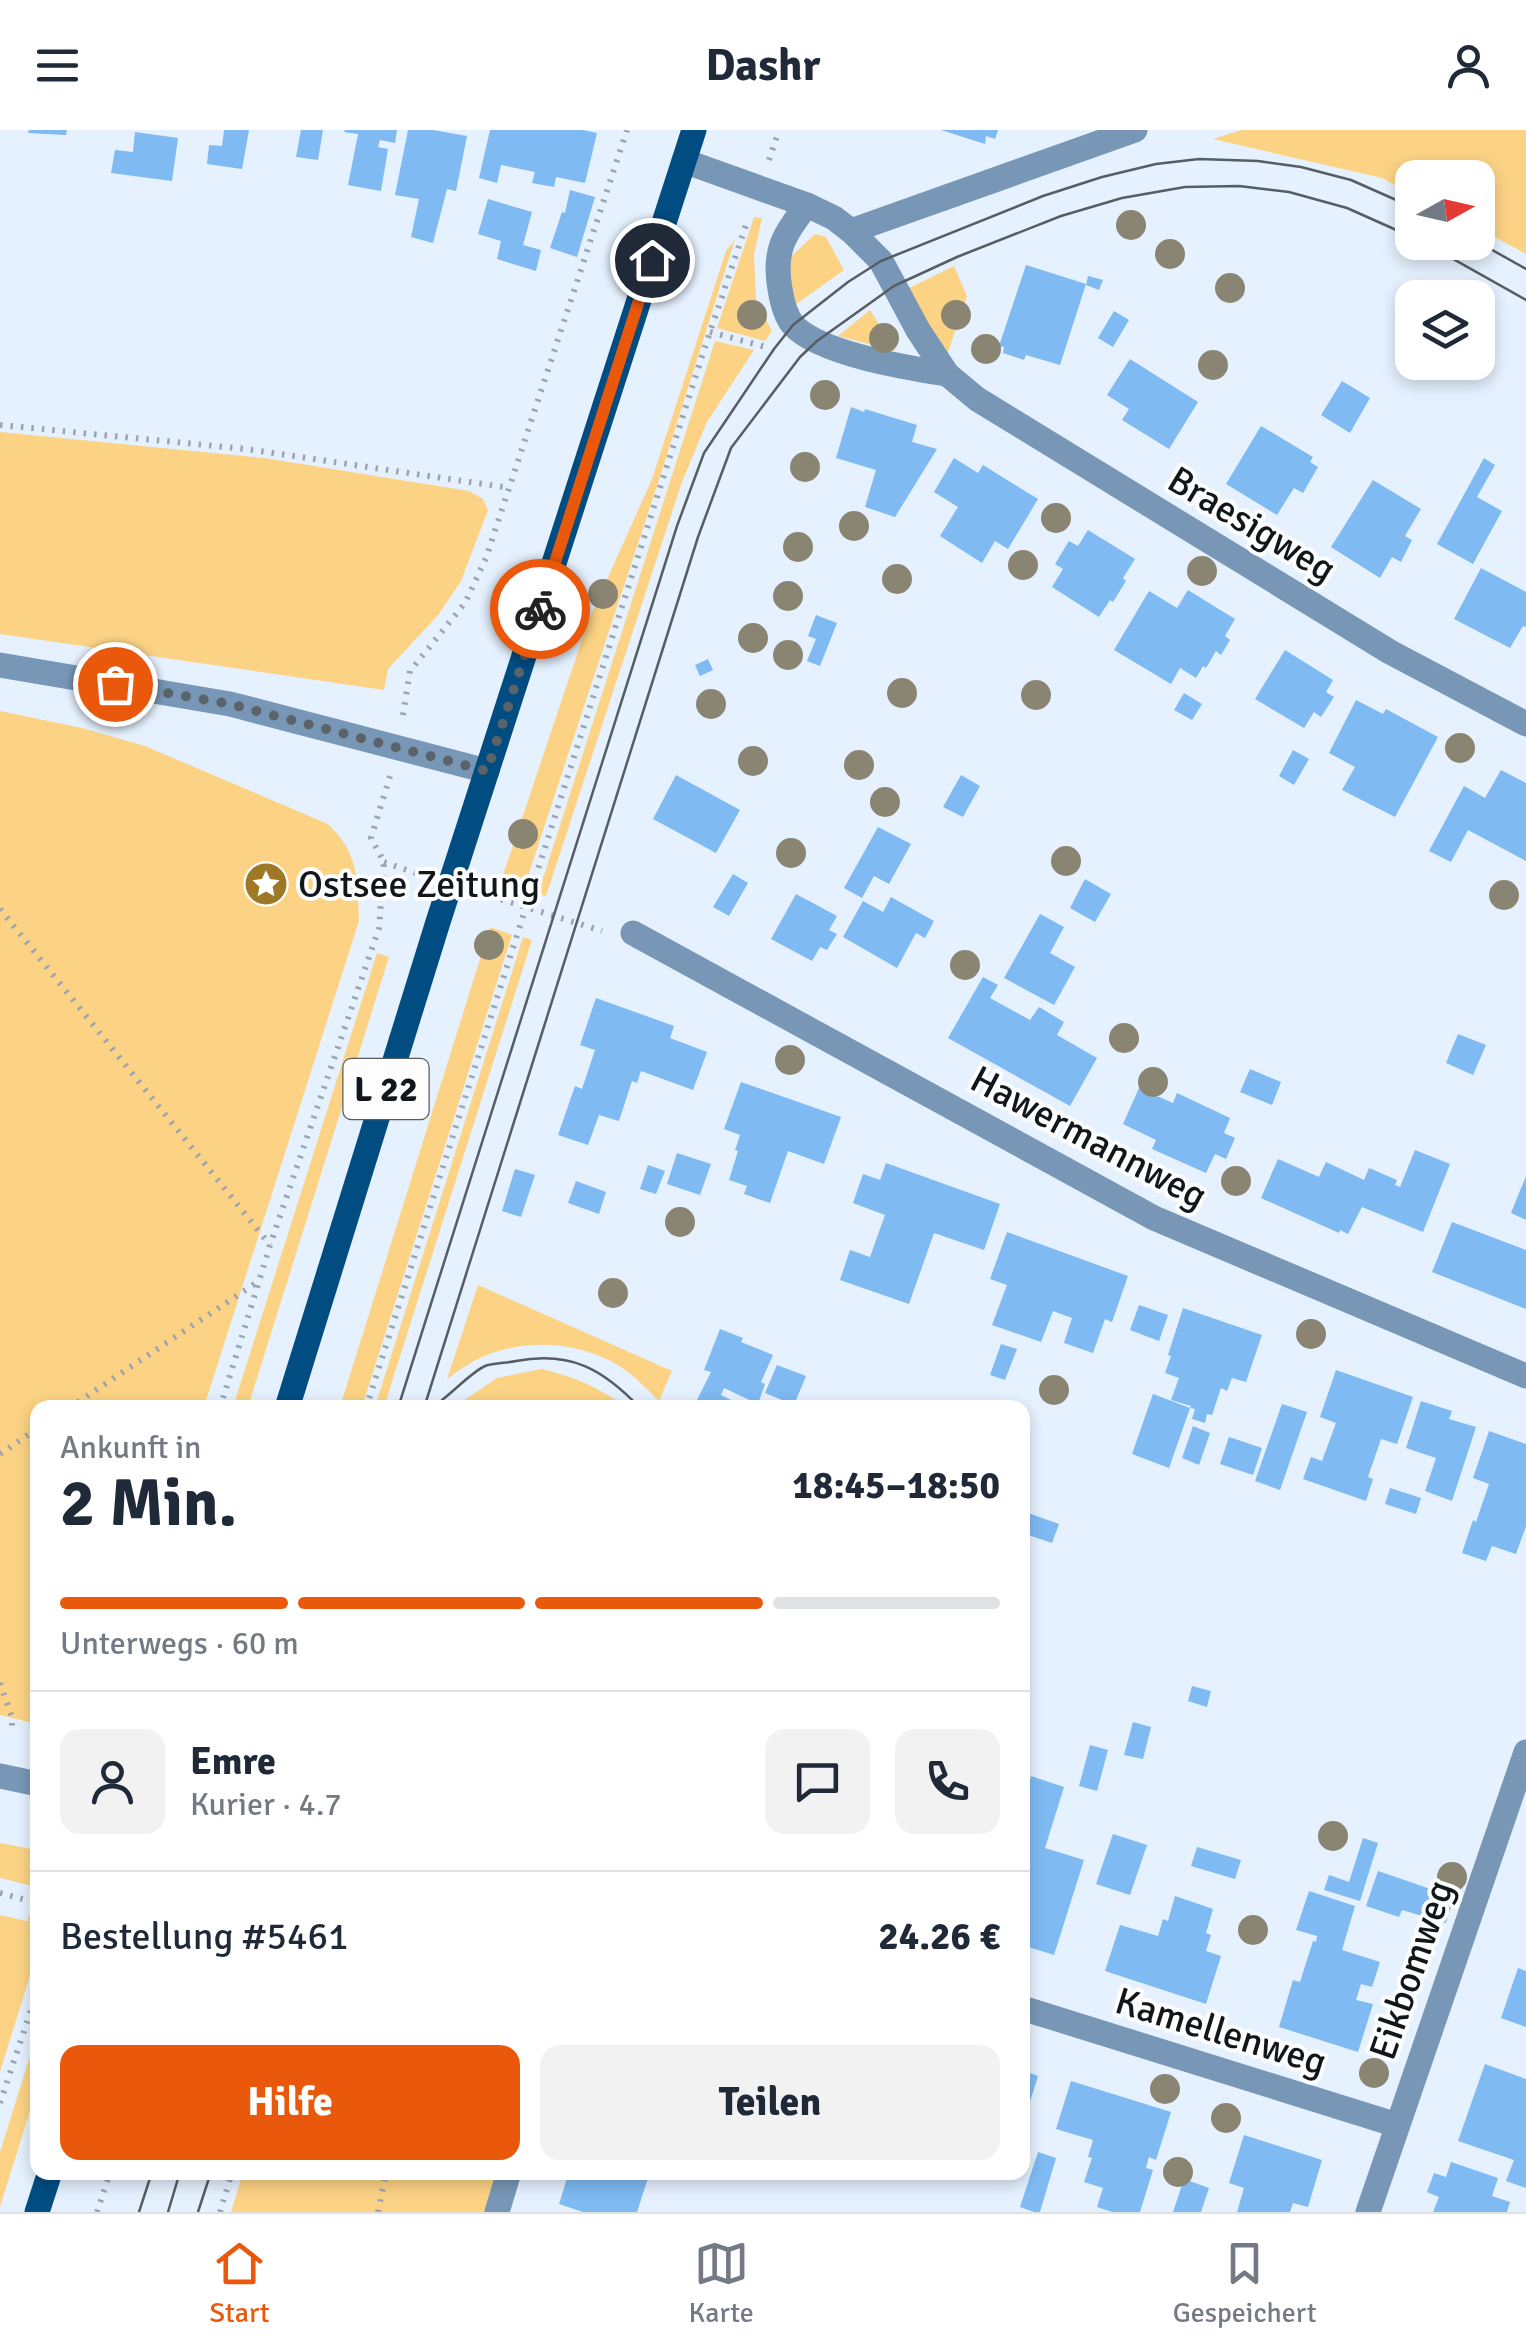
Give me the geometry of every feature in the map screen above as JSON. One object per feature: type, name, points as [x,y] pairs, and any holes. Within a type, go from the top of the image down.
[{"type":"main road","name":"L 22","points":[[290,1400],[694,130]]},
{"type":"main road","points":[[37,2212],[47,2180]]},
{"type":"street","points":[[851,231],[1136,130]]},
{"type":"street","points":[[684,161],[807,205],[851,231],[882,260],[918,330],[947,374]]},
{"type":"street","points":[[807,205],[784,233],[776,270],[782,306],[793,325],[817,341],[890,366],[947,374]]},
{"type":"street","name":"Braesigweg","points":[[947,374],[1014,423],[1390,652],[1526,724]]},
{"type":"street","points":[[0,665],[230,704],[487,771]]},
{"type":"street","name":"Hawermannweg","points":[[633,933],[1154,1218],[1526,1376]]},
{"type":"street","name":"Eikbomweg","points":[[1368,2212],[1526,1752]]},
{"type":"street","points":[[0,1776],[30,1782]]},
{"type":"street","name":"Kamellenweg","points":[[1030,2010],[1397,2125]]},
{"type":"street","points":[[496,2212],[507,2180]]},
{"type":"path","points":[[410,672],[465,603],[486,558],[627,130]]},
{"type":"path","points":[[369,1400],[702,353],[759,188]]},
{"type":"path","points":[[0,425],[246,449],[510,488]]},
{"type":"path","points":[[222,1400],[270,1245],[379,928],[384,862],[370,838]]},
{"type":"path","points":[[451,885],[612,934],[633,933]]},
{"type":"path","points":[[0,909],[270,1245]]},
{"type":"path","points":[[81,1400],[260,1280]]},
{"type":"path","points":[[0,1454],[30,1433]]},
{"type":"path","points":[[0,1683],[12,1729]]},
{"type":"path","points":[[0,1893],[30,1901]]},
{"type":"path","points":[[0,2103],[30,2013]]},
{"type":"path","points":[[97,2212],[107,2180]]},
{"type":"path","points":[[220,2212],[230,2180]]},
{"type":"path","points":[[378,2212],[384,2180]]},
{"type":"shaded area","points":[[1241,130],[1526,130],[1526,254],[1495,237],[1495,160],[1395,160],[1395,185],[1382,178],[1213,139]]},
{"type":"shaded area","points":[[754,217],[762,218],[754,254],[756,300],[772,331],[765,341],[717,328]]},
{"type":"shaded area","points":[[815,234],[826,237],[844,270],[795,305],[785,262]]},
{"type":"shaded area","points":[[735,239],[524,888],[501,881],[588,622],[652,479],[726,251]]},
{"type":"shaded area","points":[[954,266],[967,296],[947,355],[924,325],[909,288]]},
{"type":"shaded area","points":[[870,310],[896,351],[838,336]]},
{"type":"shaded area","points":[[715,341],[754,350],[707,422],[682,482],[546,896],[538,894]]},
{"type":"shaded area","points":[[0,432],[264,458],[469,491],[483,499],[488,510],[461,581],[439,614],[388,669],[384,690],[0,634]]},
{"type":"shaded area","points":[[0,711],[145,746],[328,824],[351,857],[357,880],[359,921],[206,1400],[30,1400],[30,1722],[0,1715]]},
{"type":"shaded area","points":[[490,927],[512,935],[364,1400],[342,1400]]},
{"type":"shaded area","points":[[523,937],[532,940],[386,1400],[377,1400]]},
{"type":"shaded area","points":[[377,953],[389,957],[250,1400],[235,1400]]},
{"type":"shaded area","points":[[478,1285],[672,1371],[658,1400],[634,1377],[602,1357],[567,1347],[532,1345],[476,1360],[447,1379]]},
{"type":"shaded area","points":[[541,1369],[586,1384],[615,1400],[464,1400],[497,1378]]},
{"type":"shaded area","points":[[0,1843],[30,1849],[30,1885],[0,1878]]},
{"type":"shaded area","points":[[30,1913],[30,1976],[0,2072],[0,1915],[27,1921]]},
{"type":"shaded area","points":[[30,2056],[30,2111],[0,2207],[0,2152]]},
{"type":"shaded area","points":[[241,2180],[507,2180],[497,2212],[231,2212]]},
{"type":"building","points":[[67,130],[66,135],[28,133]]},
{"type":"building","points":[[224,130],[249,130],[242,169],[207,164],[209,145],[222,146]]},
{"type":"building","points":[[301,130],[323,130],[318,160],[296,157]]},
{"type":"building","points":[[345,130],[397,130],[395,143],[380,140],[378,147],[388,149],[381,191],[348,185],[358,134]]},
{"type":"building","points":[[408,130],[467,136],[456,191],[447,189],[433,243],[411,237],[419,199],[395,195]]},
{"type":"building","points":[[490,130],[597,133],[585,183],[556,177],[554,187],[532,183],[535,172],[501,165],[497,183],[479,178]]},
{"type":"building","points":[[941,130],[998,130],[995,139],[986,136],[985,144]]},
{"type":"building","points":[[135,132],[178,138],[172,181],[111,173],[115,150],[133,152]]},
{"type":"building","points":[[570,190],[595,197],[577,257],[550,248]]},
{"type":"building","points":[[488,199],[532,212],[523,245],[541,250],[536,271],[497,259],[501,241],[478,234]]},
{"type":"building","points":[[1026,265],[1086,284],[1060,365],[1026,355],[1024,360],[1003,353],[1004,347],[999,346]]},
{"type":"building","points":[[1088,276],[1103,280],[1099,290],[1086,285]]},
{"type":"building","points":[[1114,311],[1129,320],[1113,347],[1098,338]]},
{"type":"building","points":[[1130,359],[1198,402],[1169,449],[1122,420],[1129,409],[1107,395]]},
{"type":"building","points":[[1342,381],[1370,398],[1350,433],[1321,415]]},
{"type":"building","points":[[851,407],[917,425],[912,442],[937,449],[895,517],[865,507],[876,470],[836,458]]},
{"type":"building","points":[[1261,426],[1313,457],[1310,462],[1318,467],[1303,493],[1294,488],[1277,515],[1226,484]]},
{"type":"building","points":[[954,458],[978,473],[983,465],[1038,499],[1008,549],[995,541],[982,563],[940,536],[958,507],[934,492]]},
{"type":"building","points":[[1484,458],[1495,465],[1477,497],[1502,511],[1473,564],[1437,544]]},
{"type":"building","points":[[1373,480],[1421,509],[1405,536],[1412,540],[1401,562],[1392,557],[1380,578],[1331,547]]},
{"type":"building","points":[[1088,530],[1135,559],[1113,602],[1110,600],[1099,617],[1052,587],[1063,569],[1055,564],[1069,541],[1078,546]]},
{"type":"building","points":[[1481,568],[1526,592],[1526,627],[1510,648],[1454,619]]},
{"type":"building","points":[[1188,590],[1235,619],[1225,636],[1230,640],[1221,655],[1216,651],[1196,678],[1180,668],[1171,684],[1114,650],[1149,591],[1177,608]]},
{"type":"building","points":[[816,615],[837,623],[820,666],[807,661],[816,639],[808,636]]},
{"type":"building","points":[[1285,650],[1333,680],[1326,692],[1334,697],[1321,717],[1314,712],[1304,728],[1255,699]]},
{"type":"building","points":[[708,659],[713,670],[700,676],[695,665]]},
{"type":"building","points":[[1184,693],[1202,704],[1192,720],[1174,710]]},
{"type":"building","points":[[1356,700],[1383,714],[1386,709],[1438,737],[1395,817],[1342,790],[1355,767],[1329,753]]},
{"type":"building","points":[[1293,750],[1309,759],[1294,785],[1279,776]]},
{"type":"building","points":[[1501,770],[1526,783],[1526,861],[1468,830],[1451,862],[1429,851],[1464,786],[1485,798]]},
{"type":"building","points":[[676,775],[740,810],[716,853],[653,819]]},
{"type":"building","points":[[961,775],[980,786],[963,817],[943,807]]},
{"type":"building","points":[[878,827],[911,844],[889,884],[874,876],[862,898],[844,888]]},
{"type":"building","points":[[733,874],[748,883],[729,916],[713,907]]},
{"type":"building","points":[[1085,879],[1111,894],[1095,922],[1070,908]]},
{"type":"building","points":[[796,894],[837,916],[829,930],[837,934],[827,950],[820,947],[812,961],[771,939]]},
{"type":"building","points":[[891,897],[934,921],[925,938],[916,933],[897,968],[843,937],[863,901],[883,912]]},
{"type":"building","points":[[1040,914],[1064,927],[1050,953],[1075,967],[1054,1005],[1004,978]]},
{"type":"building","points":[[983,977],[998,985],[990,998],[1030,1020],[1039,1007],[1064,1022],[1057,1035],[1097,1058],[1070,1106],[948,1038]]},
{"type":"building","points":[[596,998],[674,1026],[670,1038],[707,1052],[693,1090],[641,1071],[637,1083],[632,1081],[619,1121],[599,1115],[588,1145],[558,1135],[575,1086],[582,1089],[595,1050],[580,1045]]},
{"type":"building","points":[[1458,1034],[1486,1045],[1473,1075],[1446,1063]]},
{"type":"building","points":[[1250,1069],[1281,1082],[1272,1105],[1240,1092]]},
{"type":"building","points":[[741,1082],[841,1117],[824,1164],[788,1151],[770,1203],[744,1194],[747,1186],[729,1180],[740,1135],[724,1129]]},
{"type":"building","points":[[1139,1088],[1173,1103],[1177,1093],[1230,1118],[1224,1133],[1235,1138],[1226,1159],[1215,1154],[1206,1173],[1152,1149],[1156,1140],[1123,1124]]},
{"type":"building","points":[[1415,1150],[1450,1164],[1423,1232],[1362,1207],[1348,1234],[1340,1230],[1339,1233],[1261,1198],[1278,1159],[1319,1177],[1326,1162],[1364,1180],[1369,1168],[1397,1180],[1395,1185],[1400,1187]]},
{"type":"building","points":[[677,1153],[711,1164],[700,1195],[667,1184]]},
{"type":"building","points":[[886,1163],[1000,1204],[984,1250],[934,1233],[909,1304],[840,1280],[850,1250],[870,1257],[885,1215],[853,1203],[863,1174],[880,1180]]},
{"type":"building","points":[[648,1165],[665,1171],[656,1194],[640,1189]]},
{"type":"building","points":[[515,1169],[535,1175],[521,1217],[502,1211]]},
{"type":"building","points":[[1526,1176],[1526,1220],[1511,1213]]},
{"type":"building","points":[[576,1181],[606,1192],[599,1214],[568,1203]]},
{"type":"building","points":[[1452,1222],[1526,1250],[1526,1309],[1432,1272]]},
{"type":"building","points":[[1007,1232],[1128,1276],[1112,1322],[1105,1319],[1093,1353],[1064,1343],[1072,1318],[1053,1311],[1041,1342],[992,1325],[1007,1285],[990,1279]]},
{"type":"building","points":[[1139,1305],[1168,1315],[1159,1341],[1130,1330]]},
{"type":"building","points":[[1183,1308],[1262,1335],[1246,1382],[1232,1378],[1227,1391],[1221,1388],[1212,1415],[1207,1414],[1205,1423],[1192,1419],[1195,1409],[1191,1406],[1171,1400],[1179,1378],[1165,1373]]},
{"type":"building","points":[[720,1329],[773,1355],[761,1382],[765,1384],[759,1400],[750,1400],[724,1388],[721,1395],[731,1400],[697,1400],[711,1372],[704,1370]]},
{"type":"building","points":[[1001,1344],[1017,1349],[1005,1380],[990,1375]]},
{"type":"building","points":[[777,1365],[806,1376],[796,1400],[782,1400],[765,1393]]},
{"type":"building","points":[[1336,1370],[1413,1397],[1397,1444],[1381,1439],[1368,1477],[1373,1479],[1366,1501],[1303,1479],[1311,1457],[1322,1461],[1336,1423],[1320,1417]]},
{"type":"building","points":[[1153,1394],[1190,1408],[1169,1468],[1132,1454]]},
{"type":"building","points":[[1421,1401],[1452,1411],[1449,1419],[1476,1427],[1452,1501],[1425,1491],[1436,1458],[1406,1448]]},
{"type":"building","points":[[1282,1404],[1307,1412],[1280,1490],[1255,1481]]},
{"type":"building","points":[[1193,1426],[1210,1433],[1199,1465],[1182,1458]]},
{"type":"building","points":[[1489,1431],[1526,1444],[1526,1526],[1516,1554],[1492,1546],[1486,1561],[1462,1553],[1489,1484],[1473,1478]]},
{"type":"building","points":[[1229,1437],[1262,1448],[1253,1475],[1220,1464]]},
{"type":"building","points":[[1390,1488],[1421,1498],[1416,1514],[1385,1504]]},
{"type":"building","points":[[1030,1514],[1059,1524],[1052,1543],[1030,1536]]},
{"type":"building","points":[[1192,1686],[1211,1691],[1207,1707],[1188,1701]]},
{"type":"building","points":[[1133,1722],[1151,1727],[1143,1759],[1124,1755]]},
{"type":"building","points":[[1090,1745],[1108,1750],[1097,1791],[1079,1786]]},
{"type":"building","points":[[1030,1779],[1064,1787],[1045,1848],[1084,1860],[1054,1955],[1030,1948]]},
{"type":"building","points":[[1113,1834],[1147,1845],[1130,1895],[1096,1884]]},
{"type":"building","points":[[1363,1838],[1378,1843],[1360,1901],[1324,1890],[1329,1875],[1349,1882]]},
{"type":"building","points":[[1197,1847],[1241,1860],[1235,1879],[1191,1866]]},
{"type":"building","points":[[1378,1871],[1454,1897],[1446,1923],[1402,1910],[1399,1917],[1366,1906]]},
{"type":"building","points":[[1309,1891],[1355,1906],[1342,1950],[1380,1962],[1372,1987],[1361,1984],[1356,2000],[1373,2004],[1358,2052],[1279,2027],[1293,1980],[1300,1982],[1313,1941],[1316,1942],[1317,1936],[1296,1930]]},
{"type":"building","points":[[1175,1896],[1213,1909],[1206,1951],[1221,1956],[1206,2004],[1105,1971],[1120,1925],[1158,1936],[1163,1919],[1168,1921]]},
{"type":"building","points":[[1518,1968],[1526,1971],[1526,2027],[1501,2018]]},
{"type":"building","points":[[1485,2064],[1526,2079],[1526,2188],[1506,2181],[1514,2160],[1458,2141]]},
{"type":"building","points":[[1030,2073],[1038,2076],[1030,2102]]},
{"type":"building","points":[[1071,2081],[1171,2112],[1156,2160],[1149,2157],[1146,2168],[1153,2170],[1140,2212],[1112,2212],[1097,2207],[1103,2188],[1084,2182],[1093,2140],[1056,2129]]},
{"type":"building","points":[[1244,2135],[1322,2160],[1308,2207],[1293,2203],[1290,2212],[1237,2212],[1244,2188],[1229,2183]]},
{"type":"building","points":[[1038,2152],[1056,2158],[1040,2212],[1020,2207]]},
{"type":"building","points":[[1451,2162],[1498,2178],[1492,2196],[1510,2202],[1507,2212],[1433,2212],[1439,2197],[1427,2192],[1434,2173],[1446,2177]]},
{"type":"building","points":[[1184,2179],[1209,2188],[1201,2212],[1173,2212]]},
{"type":"building","points":[[566,2180],[647,2180],[637,2212],[583,2212],[559,2204]]},
{"type":"tram line","points":[[401,1400],[677,526],[704,453],[793,325],[881,261],[1043,196],[1156,164],[1199,159],[1301,167],[1351,180],[1395,199]]},
{"type":"tram line","points":[[427,1400],[698,537],[731,448],[800,357],[894,286],[1061,216],[1122,198],[1185,187],[1239,186],[1289,192],[1347,208],[1395,229]]},
{"type":"tram line","points":[[1495,252],[1526,269]]},
{"type":"tram line","points":[[1455,260],[1526,300]]},
{"type":"tram line","points":[[442,1400],[485,1366],[536,1359],[585,1366],[631,1400]]},
{"type":"tram line","points":[[139,2212],[149,2180]]},
{"type":"tram line","points":[[168,2212],[178,2180]]},
{"type":"tram line","points":[[198,2212],[208,2180]]},
{"type":"way so far","points":[[115,684],[230,704],[487,771],[540,609]]},
{"type":"place","name":"Ostsee Zeitung","points":[[266,884]]},
{"type":"route","points":[[540,609],[652,260]]}]
